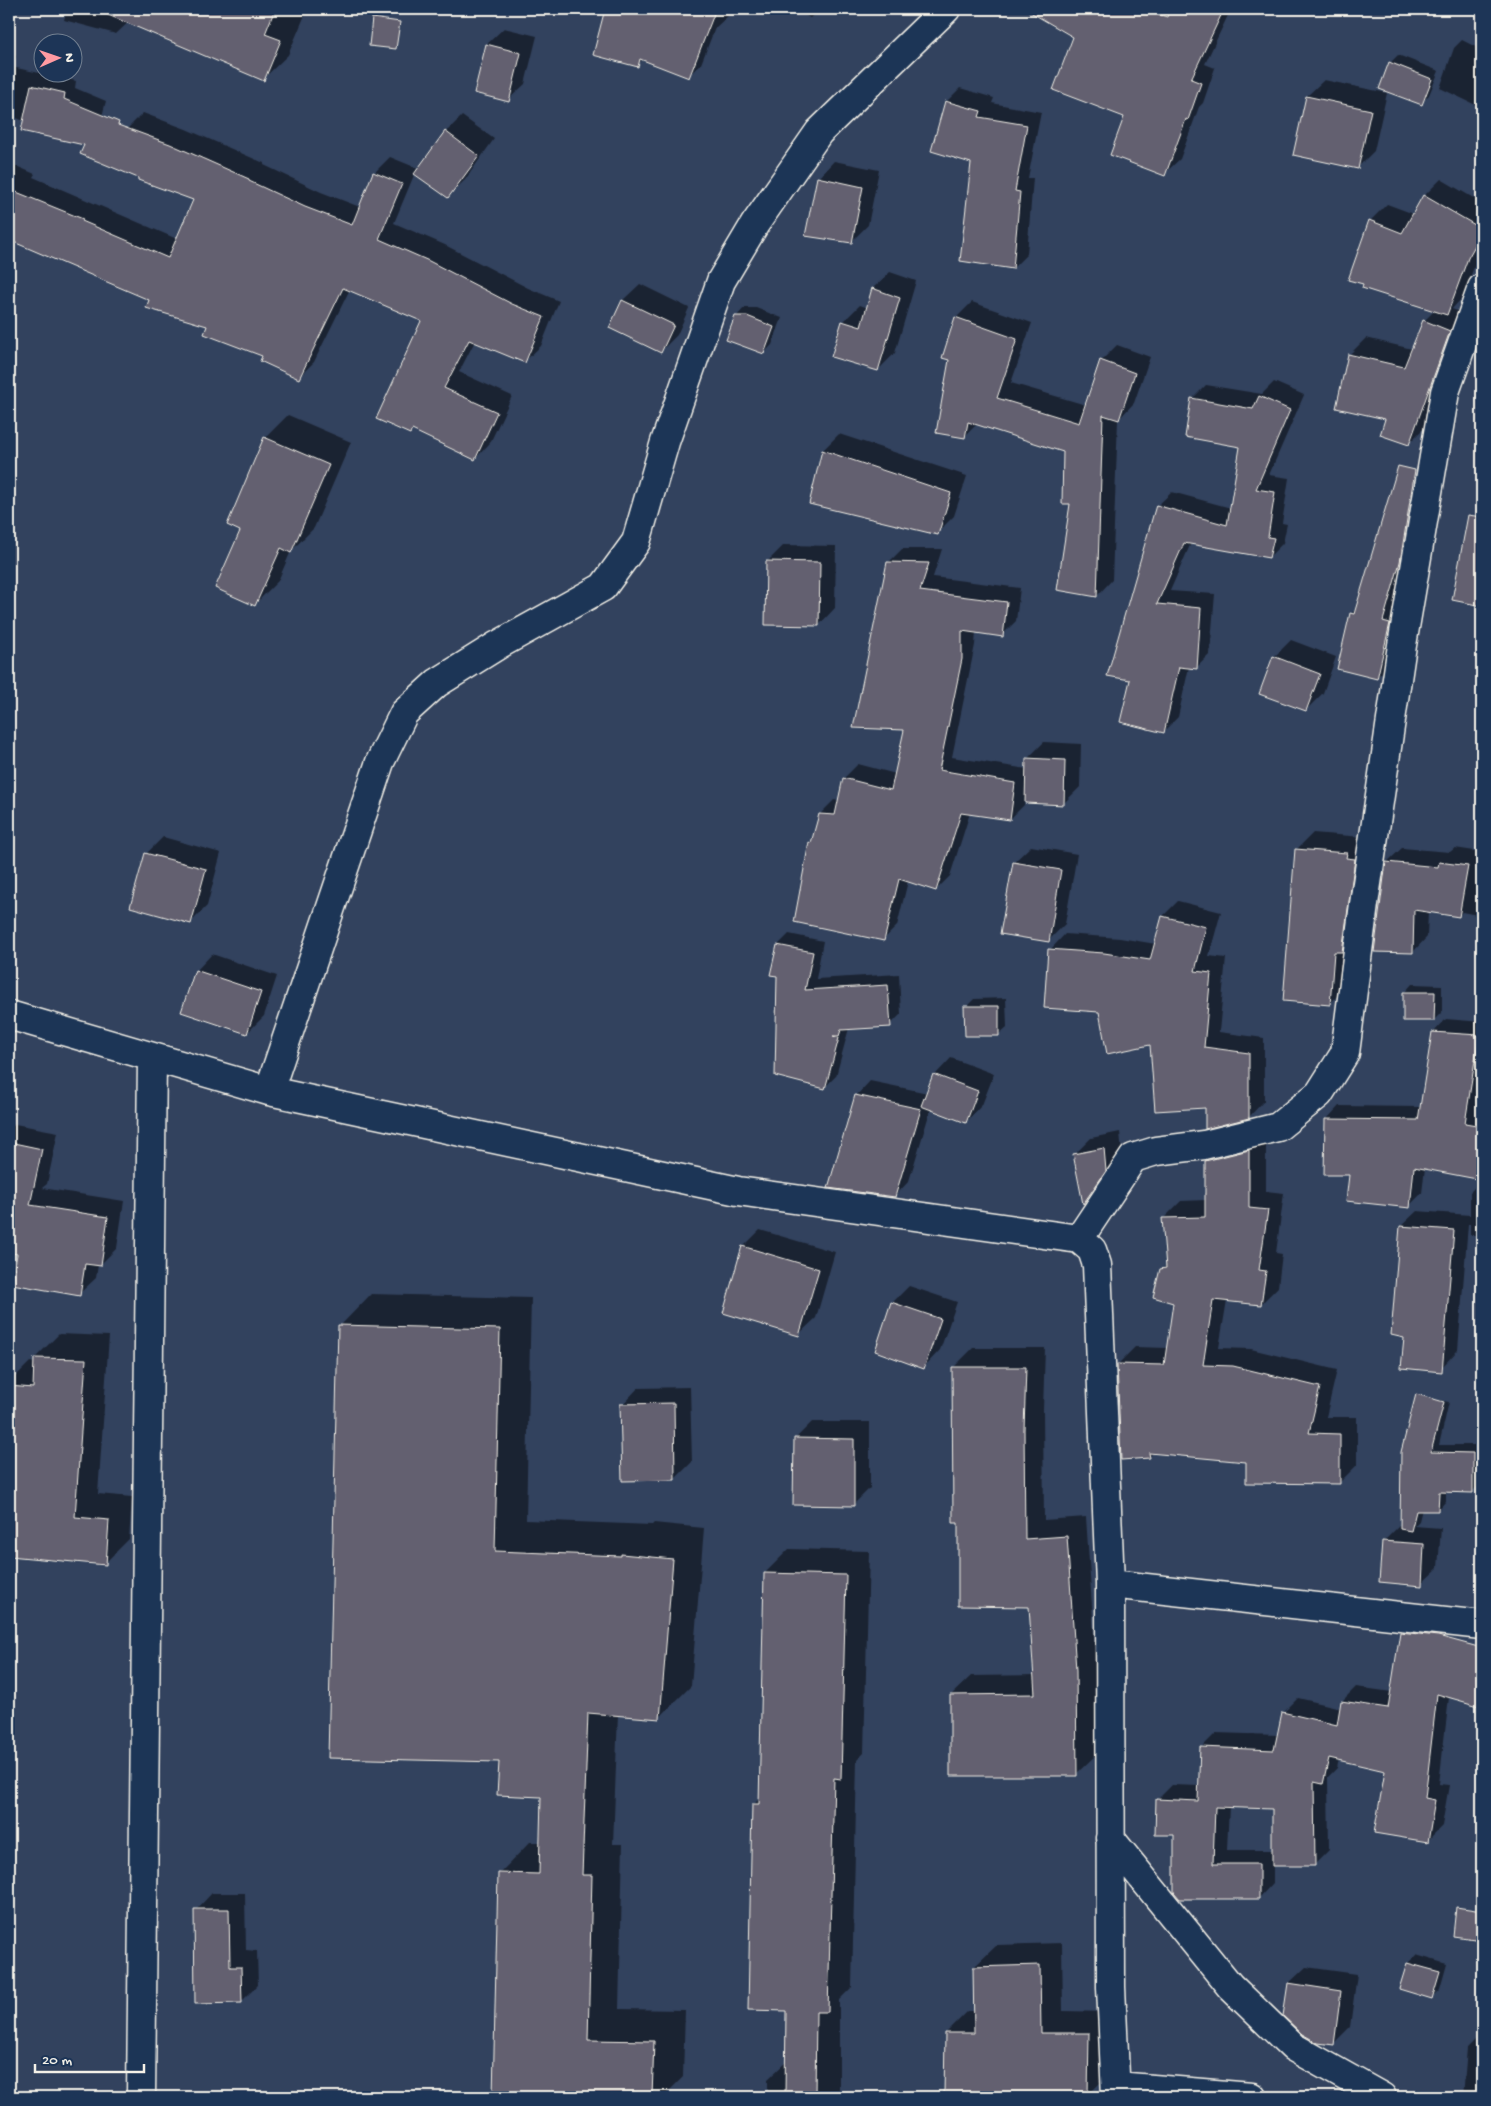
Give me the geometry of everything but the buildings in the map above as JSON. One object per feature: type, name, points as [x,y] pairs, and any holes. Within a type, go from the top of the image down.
[{"type":"street","points":[[269,1091],[380,762],[404,712],[437,683],[498,645],[603,587],[636,542],[664,442],[721,281],[755,224],[819,132],[946,9]]},
{"type":"street","points":[[1079,1239],[1133,1158],[1156,1151],[1204,1145],[1278,1127],[1319,1094],[1345,1053],[1364,904],[1402,645],[1445,392],[1482,288]]},
{"type":"street","points":[[9,1015],[269,1091],[738,1191],[1079,1239],[1092,1250],[1097,1265],[1110,1584],[1111,1987],[1116,2092],[1241,2097]]},
{"type":"street","points":[[141,2097],[152,1058]]},
{"type":"street","points":[[1110,1584],[1482,1625]]},
{"type":"street","points":[[1110,1838],[1230,1986],[1293,2047],[1382,2097]]}]
